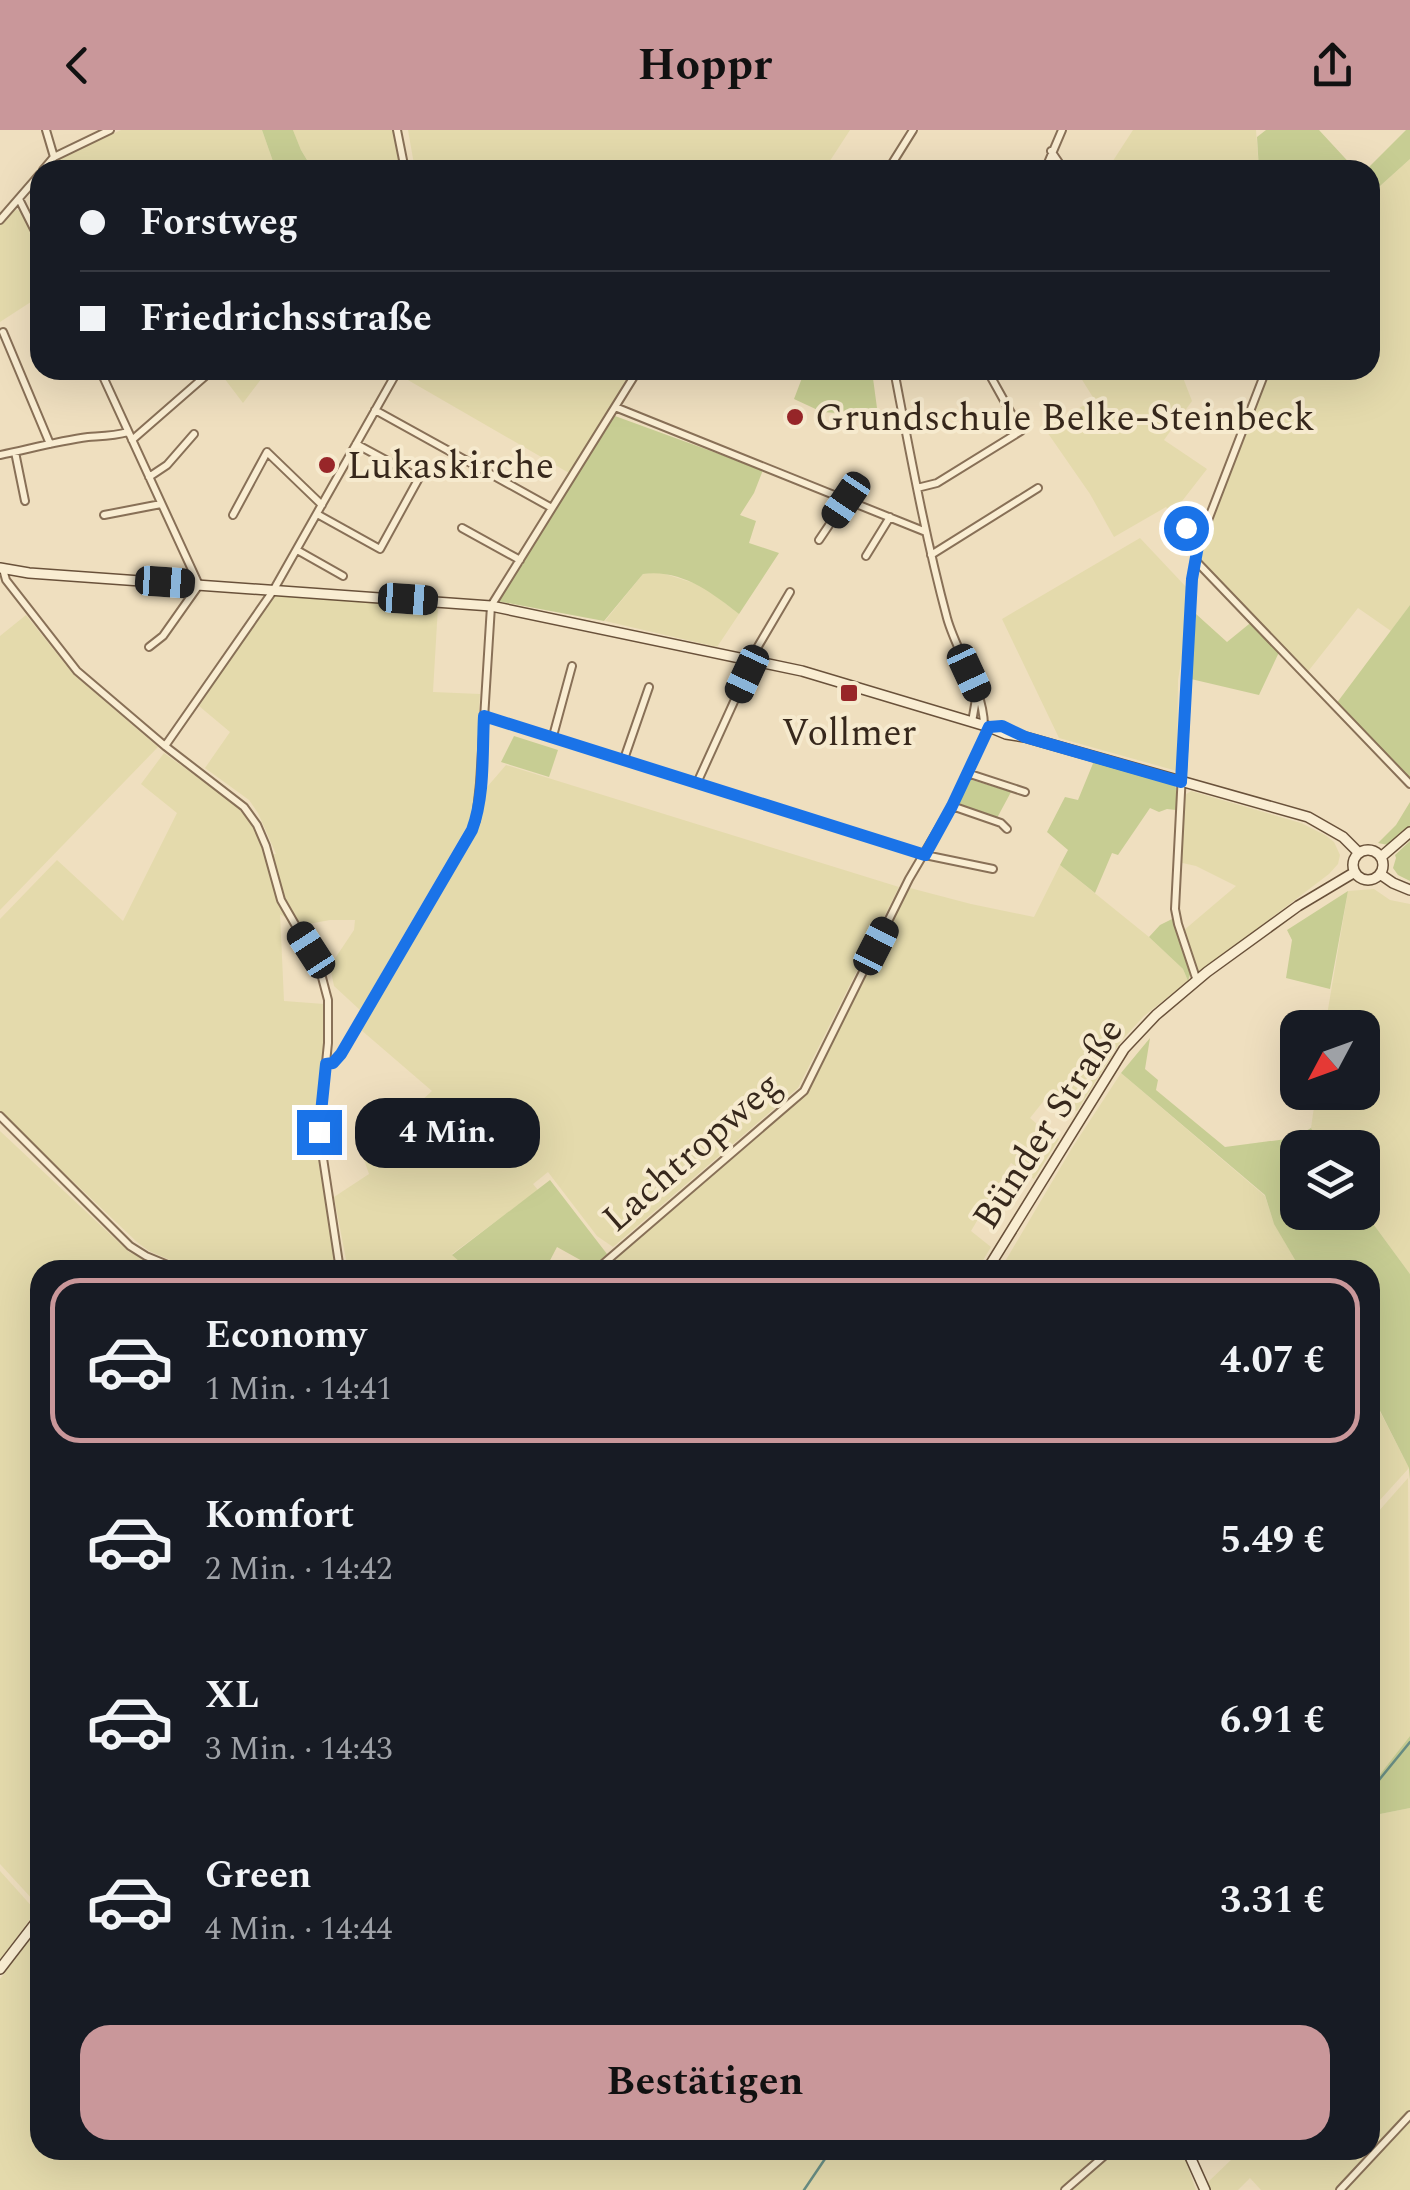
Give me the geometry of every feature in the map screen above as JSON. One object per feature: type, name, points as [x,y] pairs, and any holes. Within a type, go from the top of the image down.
[{"type":"street","points":[[46,130],[54,157]]},
{"type":"street","points":[[52,160],[110,130]]},
{"type":"street","points":[[398,130],[403,160]]},
{"type":"street","points":[[894,160],[913,130]]},
{"type":"street","points":[[1048,160],[1062,130]]},
{"type":"street","points":[[1051,151],[1057,160]]},
{"type":"street","points":[[0,220],[30,187]]},
{"type":"street","points":[[20,199],[30,220]]},
{"type":"street","points":[[3,332],[50,444]]},
{"type":"street","points":[[105,380],[199,585]]},
{"type":"street","points":[[0,455],[90,437],[130,436],[200,380]]},
{"type":"street","points":[[165,746],[273,591],[392,380]]},
{"type":"street","points":[[326,1064],[333,1063],[341,1054],[472,830],[480,783],[491,606],[632,380]]},
{"type":"street","points":[[896,380],[931,554],[954,640],[978,692],[987,726]]},
{"type":"street","points":[[917,488],[938,482],[1021,431],[992,380]]},
{"type":"street","points":[[1196,981],[1175,909],[1192,579],[1198,546],[1262,380]]},
{"type":"street","points":[[615,408],[927,532]]},
{"type":"street","points":[[375,410],[552,508]]},
{"type":"street","points":[[149,477],[168,466],[194,434]]},
{"type":"street","points":[[317,514],[380,548],[419,478],[356,444]]},
{"type":"street","points":[[16,452],[25,501]]},
{"type":"street","points":[[233,515],[266,452],[322,506]]},
{"type":"street","points":[[931,554],[1038,488]]},
{"type":"street","points":[[819,540],[846,500]]},
{"type":"street","points":[[104,515],[161,504]]},
{"type":"street","points":[[1175,511],[1198,546]]},
{"type":"street","points":[[866,556],[890,518]]},
{"type":"street","points":[[462,528],[520,560]]},
{"type":"street","points":[[297,550],[343,576]]},
{"type":"street","points":[[1195,560],[1410,784]]},
{"type":"street","points":[[1,568],[491,606],[750,660],[987,726],[1002,726],[1025,737],[1308,817],[1359,853]]},
{"type":"street","points":[[1,568],[6,580],[77,671],[239,802],[257,825],[287,915],[311,950],[328,1000],[319,1132],[338,1260]]},
{"type":"street","points":[[149,648],[163,636],[199,585]]},
{"type":"street","points":[[750,660],[790,592]]},
{"type":"street","points":[[553,736],[572,666]]},
{"type":"street","points":[[697,782],[747,674]]},
{"type":"street","points":[[624,758],[649,686]]},
{"type":"street","points":[[972,722],[978,692]]},
{"type":"street","points":[[484,716],[925,855],[993,869]]},
{"type":"street","name":"Lachtropweg","points":[[608,1260],[804,1091],[909,879],[952,806],[987,726]]},
{"type":"street","points":[[967,773],[1025,792]]},
{"type":"street","points":[[952,806],[1008,829]]},
{"type":"street","points":[[1381,857],[1410,832]]},
{"type":"street","points":[[1371,850],[1381,857],[1384,864],[1380,874],[1367,880],[1355,872],[1354,860],[1359,853],[1371,850]]},
{"type":"street","name":"Bünder Straße","points":[[992,1260],[1124,1049],[1196,981],[1298,906],[1355,872]]},
{"type":"street","points":[[1380,874],[1410,890]]},
{"type":"street","points":[[0,1116],[130,1246],[156,1260]]},
{"type":"street","points":[[0,1969],[30,1930]]},
{"type":"street","points":[[1380,2147],[1410,2115]]},
{"type":"street","points":[[1065,2190],[1100,2160]]},
{"type":"street","points":[[1192,2160],[1205,2190]]},
{"type":"street","points":[[1340,2190],[1368,2160]]},
{"type":"shaded area","points":[[121,130],[262,130],[272,160],[60,160]]},
{"type":"shaded area","points":[[293,130],[393,130],[398,160],[307,160]]},
{"type":"shaded area","points":[[408,130],[850,130],[830,160],[413,160]]},
{"type":"shaded area","points":[[1133,130],[1256,130],[1258,160],[1114,160]]},
{"type":"shaded area","points":[[1410,159],[1410,605],[1391,631],[1358,608],[1306,674],[1199,561],[1199,550],[1266,380],[1380,380],[1380,186]]},
{"type":"shaded area","points":[[13,211],[21,211],[30,230],[30,302],[0,322],[0,225]]},
{"type":"shaded area","points":[[226,380],[260,380],[243,403]]},
{"type":"shaded area","points":[[408,380],[628,380],[569,473]]},
{"type":"shaded area","points":[[1082,380],[1184,380],[1192,401],[1164,440],[1207,469],[1172,514],[1166,507],[1114,537],[1045,429],[1094,399]]},
{"type":"shaded area","points":[[1140,538],[1188,589],[1178,680],[1177,771],[1059,738],[1002,619]]},
{"type":"shaded area","points":[[659,572],[703,586],[739,614],[717,647],[605,621],[643,574]]},
{"type":"shaded area","points":[[274,594],[438,606],[433,692],[480,694],[470,821],[360,1010],[334,986],[330,966],[354,930],[355,920],[298,926],[280,914],[284,1001],[324,1004],[323,1063],[314,1135],[336,1260],[170,1260],[149,1251],[0,1112],[0,919],[57,860],[123,921],[177,813],[141,784],[164,753],[236,805],[254,828],[266,855],[276,854],[249,800],[205,768],[230,732],[199,706]]},
{"type":"shaded area","points":[[26,615],[73,674],[158,747],[0,910],[0,636]]},
{"type":"shaded area","points":[[506,765],[899,887],[798,1088],[613,1247],[597,1236],[548,1172],[533,1184],[538,1190],[452,1254],[458,1260],[346,1260],[334,1197],[369,1174],[359,1145],[407,1114],[432,1091],[360,1029],[478,821],[481,794]]},
{"type":"shaded area","points":[[1191,791],[1301,823],[1334,842],[1340,855],[1329,874],[1200,972],[1195,970],[1183,931],[1236,886],[1196,866],[1178,862],[1185,795]]},
{"type":"shaded area","points":[[1060,865],[1149,937],[1183,969],[1188,981],[1144,1016],[1121,1041],[1077,1111],[1050,1093],[1030,1118],[1059,1139],[1034,1179],[1011,1163],[971,1231],[991,1247],[983,1260],[615,1260],[807,1094],[910,888],[1034,917]]},
{"type":"shaded area","points":[[1374,889],[1390,900],[1410,904],[1410,1274],[1378,1230],[1380,1130],[1311,1128],[1314,1110],[1380,1110],[1380,1010],[1328,1010],[1348,891]]},
{"type":"shaded area","points":[[1121,1073],[1265,1196],[1274,1223],[1295,1260],[1006,1260]]},
{"type":"shaded area","points":[[0,1131],[129,1252],[146,1260],[30,1260],[30,1897],[0,1864]]},
{"type":"shaded area","points":[[1380,1411],[1409,1468],[1380,1500]]},
{"type":"shaded area","points":[[1408,1478],[1410,1736],[1380,1774],[1380,1510]]},
{"type":"shaded area","points":[[1410,1808],[1410,2190],[1261,2190],[1250,2178],[1238,2190],[1208,2190],[1206,2184],[1231,2160],[1380,2160],[1380,1814]]},
{"type":"shaded area","points":[[0,1871],[30,1904],[30,1919],[0,1960]]},
{"type":"shaded area","points":[[30,1940],[30,2160],[1095,2160],[1061,2190],[0,2190],[0,1979]]},
{"type":"shaded area","points":[[1102,2160],[1186,2160],[1196,2190],[1068,2190]]},
{"type":"green space","points":[[262,130],[293,130],[307,160],[272,160]]},
{"type":"green space","points":[[1266,130],[1319,130],[1347,160],[1258,160],[1257,137]]},
{"type":"green space","points":[[1410,130],[1410,159],[1380,186],[1380,160],[1376,160]]},
{"type":"green space","points":[[801,380],[873,380],[877,408],[868,415],[822,412],[794,399]]},
{"type":"green space","points":[[615,416],[763,470],[740,515],[756,521],[749,543],[779,553],[739,614],[695,584],[657,573],[643,574],[604,621],[497,601]]},
{"type":"green space","points":[[1410,605],[1410,779],[1336,704]]},
{"type":"green space","points":[[1196,614],[1227,642],[1254,620],[1281,648],[1259,695],[1191,679]]},
{"type":"green space","points":[[514,736],[558,750],[549,777],[501,762]]},
{"type":"green space","points":[[1094,761],[1176,788],[1176,810],[1159,812],[1150,808],[1118,855],[1112,853],[1095,893],[1060,865],[1068,850],[1047,832],[1065,797],[1078,800]]},
{"type":"green space","points":[[969,779],[1011,792],[997,818],[958,803]]},
{"type":"green space","points":[[1410,802],[1410,826],[1388,845],[1378,843],[1396,825]]},
{"type":"green space","points":[[1410,841],[1410,881],[1393,868],[1395,855]]},
{"type":"green space","points":[[1348,891],[1330,989],[1286,978],[1292,940],[1287,930]]},
{"type":"green space","points":[[1174,918],[1191,972],[1188,981],[1183,969],[1149,937]]},
{"type":"green space","points":[[1150,1038],[1145,1069],[1158,1080],[1156,1090],[1225,1147],[1280,1140],[1280,1230],[1378,1230],[1410,1274],[1410,1480],[1409,1468],[1380,1411],[1380,1260],[1295,1260],[1274,1224],[1265,1195],[1121,1073]]},
{"type":"green space","points":[[550,1180],[607,1254],[601,1260],[580,1260],[557,1247],[550,1260],[458,1260],[452,1255]]},
{"type":"green space","points":[[1410,1736],[1410,1808],[1380,1814],[1380,1774]]},
{"type":"waterway","points":[[1380,1779],[1410,1742]]},
{"type":"waterway","points":[[804,2190],[824,2160]]},
{"type":"place","name":"Grundschule Belke-Steinbeck","points":[[795,417]]},
{"type":"place","name":"Lukaskirche","points":[[327,465]]},
{"type":"place","name":"Vollmer","points":[[849,693]]},
{"type":"route","points":[[319,1132],[326,1064],[333,1063],[341,1054],[476,820],[484,716],[925,855],[989,727],[1002,726],[1025,737],[1181,782],[1192,579],[1198,546],[1186,528]]}]
